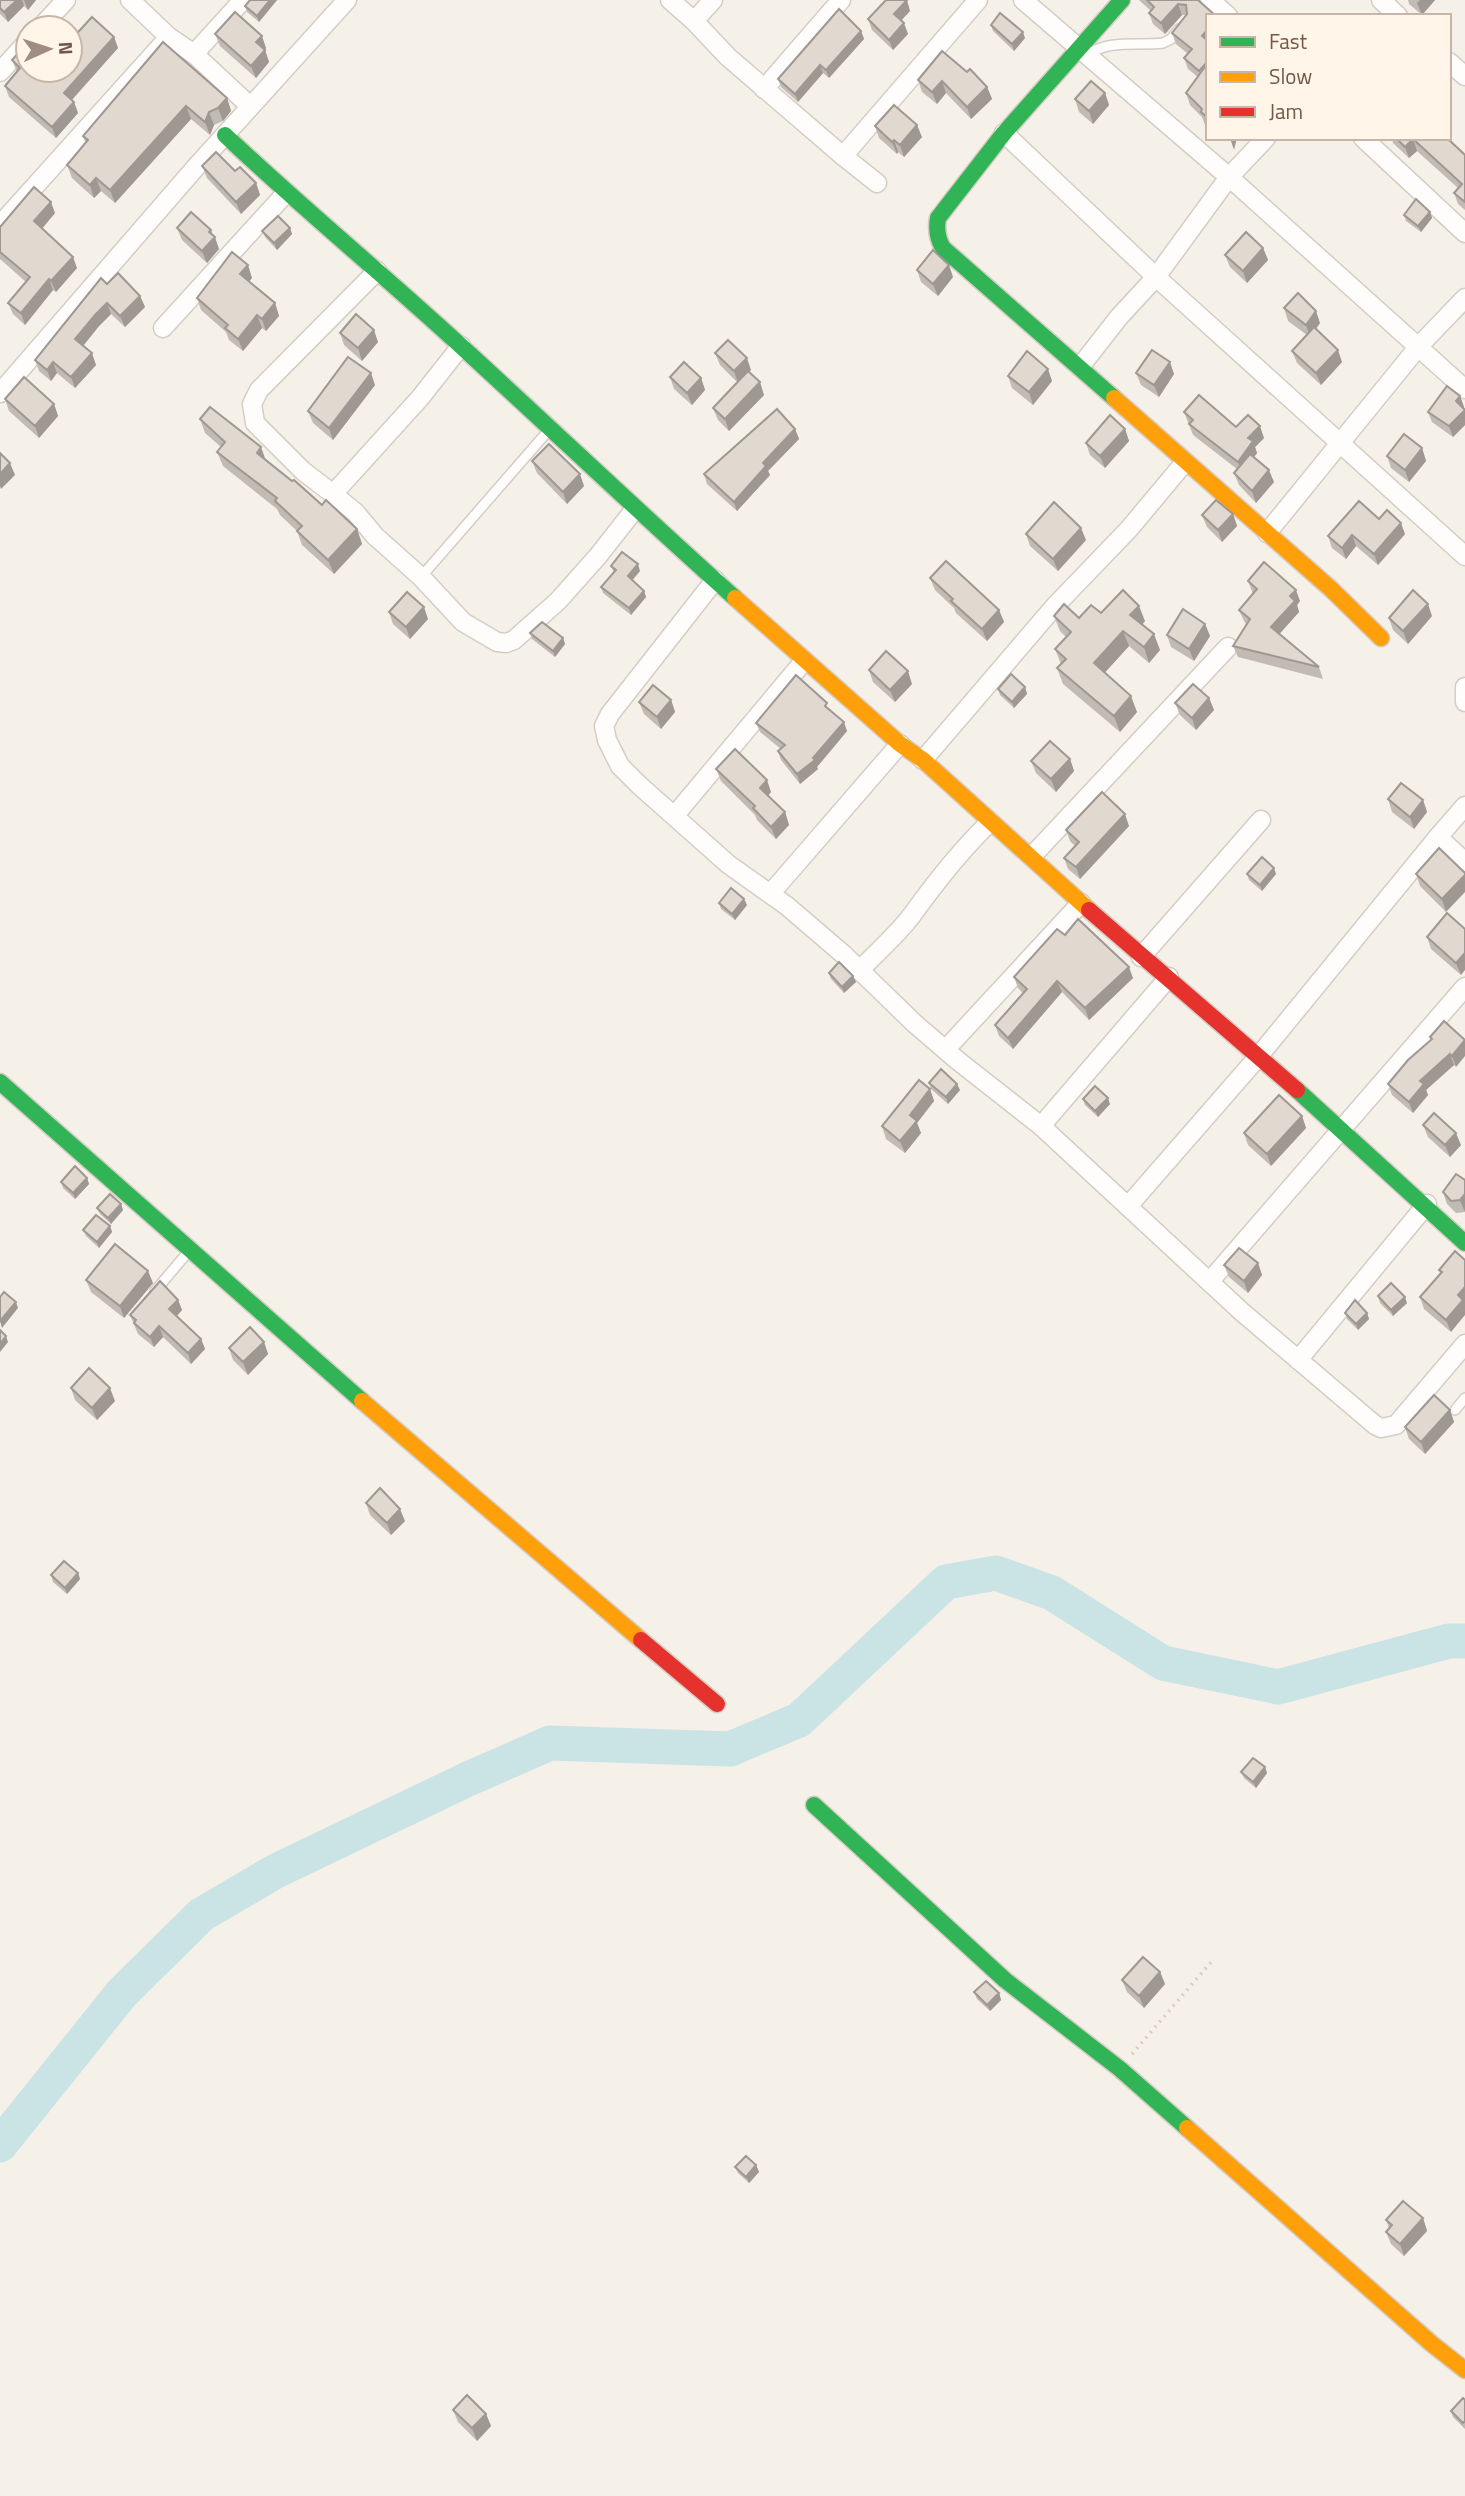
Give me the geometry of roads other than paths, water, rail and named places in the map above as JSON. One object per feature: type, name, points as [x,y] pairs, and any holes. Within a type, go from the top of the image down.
[{"type":"street","points":[[53,14],[66,0]]},
{"type":"street","points":[[130,0],[250,106]]},
{"type":"street","points":[[194,54],[243,0]]},
{"type":"street","points":[[0,393],[250,106],[347,0]]},
{"type":"street","points":[[670,0],[764,89],[877,183]]},
{"type":"street","points":[[694,22],[713,0]]},
{"type":"street","points":[[764,89],[841,0]]},
{"type":"street","points":[[843,156],[978,0]]},
{"type":"street","points":[[1023,0],[1229,177],[1465,389]]},
{"type":"street","points":[[1122,0],[1084,51],[1004,133],[938,218],[938,239],[943,248],[1331,589],[1381,638]]},
{"type":"street","points":[[1210,0],[1226,14]]},
{"type":"street","points":[[0,225],[169,37]]},
{"type":"street","points":[[0,72],[14,56]]},
{"type":"street","points":[[1451,64],[1465,76]]},
{"type":"street","points":[[1004,133],[1156,277],[1465,556]]},
{"type":"street","points":[[225,135],[286,193],[461,346],[635,509],[804,661],[900,744],[923,760],[1142,957],[1169,977],[1277,1071],[1426,1204],[1465,1243]]},
{"type":"street","points":[[1080,368],[1119,317],[1156,277],[1229,177],[1264,140]]},
{"type":"street","points":[[1365,140],[1465,233]]},
{"type":"street","points":[[163,328],[286,193]]},
{"type":"street","points":[[377,271],[259,390],[252,404],[255,423],[303,471],[356,513],[463,622],[497,642],[514,640],[558,601],[635,509]]},
{"type":"street","points":[[1267,533],[1419,346],[1465,298]]},
{"type":"street","points":[[333,494],[420,397],[461,346]]},
{"type":"street","points":[[923,760],[1054,607],[1129,528],[1185,463]]},
{"type":"street","points":[[715,580],[610,714],[604,726],[607,740],[620,766],[744,877],[771,893],[843,954],[914,1023],[1041,1126],[1298,1360],[1375,1425],[1388,1428],[1396,1425],[1465,1344]]},
{"type":"street","points":[[1031,856],[1228,647]]},
{"type":"street","points":[[674,815],[804,661]]},
{"type":"street","points":[[1465,687],[1465,702]]},
{"type":"street","points":[[771,893],[900,744]]},
{"type":"street","points":[[1129,1205],[1258,1057],[1465,806]]},
{"type":"street","points":[[1142,957],[1262,820]]},
{"type":"street","points":[[859,971],[911,916],[920,901],[972,839],[990,822]]},
{"type":"street","points":[[1438,837],[1465,862]]},
{"type":"street","points":[[946,1049],[1081,903]]},
{"type":"street","points":[[1041,1126],[1169,977]]},
{"type":"street","points":[[1210,1281],[1465,987]]},
{"type":"street","points":[[0,1082],[410,1442],[717,1704]]},
{"type":"street","points":[[1298,1360],[1426,1204]]},
{"type":"street","points":[[814,1805],[1005,1980],[1120,2069],[1432,2344],[1465,2370]]},
{"type":"lane","points":[[1084,51],[1108,45],[1163,43],[1171,39],[1185,21]]},
{"type":"lane","points":[[421,578],[550,429]]},
{"type":"lane","points":[[148,1299],[190,1250]]},
{"type":"lane","points":[[1455,1410],[1465,1398]]},
{"type":"waterway","points":[[0,2145],[122,1993],[201,1915],[276,1871],[550,1743],[730,1749],[799,1720],[946,1582],[996,1573],[1052,1593],[1163,1663],[1278,1687],[1449,1641],[1465,1641]]}]
